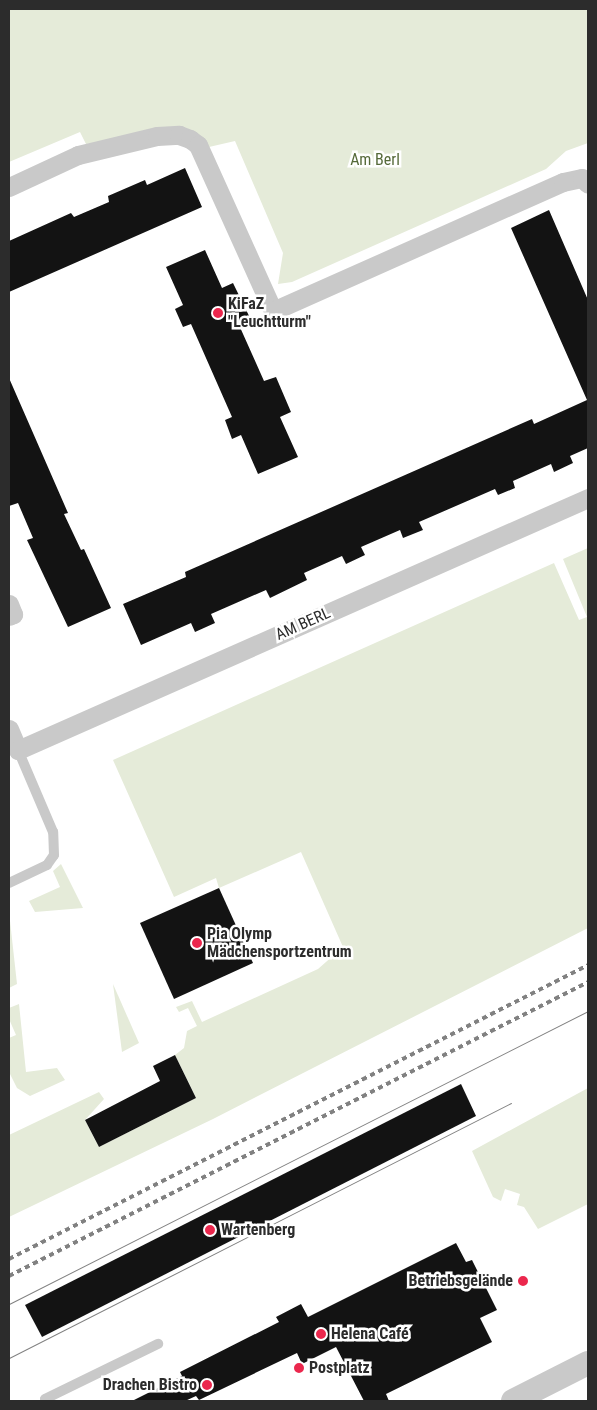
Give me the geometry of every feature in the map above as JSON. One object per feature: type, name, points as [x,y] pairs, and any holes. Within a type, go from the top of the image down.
[{"type":"street","points":[[9,187],[78,155],[157,136],[179,135],[190,139],[198,145],[273,311],[563,182],[582,178],[588,184]]},
{"type":"street","name":"AM BERL","points":[[18,750],[588,498]]},
{"type":"street","points":[[9,604],[13,614],[9,616]]},
{"type":"street","points":[[9,729],[18,750]]},
{"type":"street","points":[[513,1401],[588,1363]]},
{"type":"lane","points":[[9,884],[47,865],[54,854],[53,832],[18,750]]},
{"type":"lane","points":[[46,1401],[45,1399],[158,1344]]},
{"type":"green space","name":"Am Berl","points":[[9,9],[588,9],[588,143],[566,151],[546,169],[292,282],[278,284],[283,253],[235,141],[209,147],[198,135],[86,144],[80,132],[9,162]]},
{"type":"green space","points":[[588,548],[588,928],[213,1119],[9,1217],[9,1135],[99,1092],[104,1099],[85,1120],[99,1147],[196,1098],[175,1055],[184,1048],[187,1031],[197,1026],[188,1008],[179,1012],[176,1007],[192,1001],[202,1022],[318,969],[343,947],[301,852],[219,888],[216,878],[174,897],[113,760],[554,563],[579,620],[587,617],[563,559]]},
{"type":"green space","points":[[61,864],[83,908],[35,912],[29,901],[60,887],[53,871]]},
{"type":"green space","points":[[9,912],[17,984],[9,988]]},
{"type":"green space","points":[[113,984],[139,1043],[122,1052]]},
{"type":"green space","points":[[19,1004],[26,1072],[57,1068],[65,1080],[30,1096],[17,1088],[9,1072],[9,1038],[16,1035],[9,1019],[9,1008]]},
{"type":"green space","points":[[588,1088],[588,1204],[538,1229],[524,1207],[517,1205],[520,1194],[505,1189],[501,1201],[493,1197],[472,1151]]},
{"type":"building","points":[[185,168],[202,207],[9,292],[9,241],[71,213],[74,217],[109,202],[108,196],[145,180],[147,185]]},
{"type":"building","points":[[549,210],[588,300],[588,448],[570,456],[573,463],[554,472],[551,464],[513,481],[515,488],[498,495],[495,489],[419,522],[423,530],[403,538],[400,530],[361,547],[365,555],[346,564],[342,556],[304,573],[307,580],[270,598],[266,590],[211,614],[215,623],[195,632],[191,623],[141,645],[123,604],[186,577],[185,572],[532,419],[534,424],[587,400],[511,228]]},
{"type":"building","points":[[205,250],[222,288],[233,283],[251,320],[239,325],[264,381],[276,377],[291,412],[280,417],[298,457],[258,474],[241,435],[232,439],[225,420],[232,417],[191,324],[183,327],[175,309],[183,305],[166,267]]},
{"type":"building","points":[[9,378],[68,513],[64,514],[81,550],[84,549],[111,608],[68,627],[27,540],[33,538],[18,503],[9,506]]},
{"type":"building","name":"Pia Olymp Mädchensportzentrum","points":[[219,888],[253,963],[174,999],[140,923]]},
{"type":"building","points":[[175,1055],[196,1098],[99,1147],[85,1120],[160,1081],[153,1066]]},
{"type":"building","points":[[461,1084],[476,1116],[42,1337],[25,1305]]},
{"type":"building","points":[[456,1243],[466,1262],[472,1260],[497,1310],[480,1318],[492,1342],[386,1394],[389,1401],[364,1401],[336,1347],[302,1364],[297,1353],[199,1400],[196,1396],[185,1401],[132,1401],[182,1376],[180,1372],[279,1322],[276,1317],[301,1304],[308,1317]]},
{"type":"tram line","points":[[9,1304],[588,1011]]},
{"type":"tram line","points":[[9,1358],[511,1103]]},
{"type":"railway","points":[[9,1259],[588,965]]},
{"type":"railway","points":[[9,1276],[588,982]]},
{"type":"place","name":"KiFaZ \"Leuchtturm\"","points":[[218,313]]},
{"type":"place","name":"Pia Olymp Mädchensportzentrum","points":[[197,943]]},
{"type":"place","name":"Wartenberg","points":[[210,1230]]},
{"type":"place","name":"Betriebsgelände","points":[[523,1281]]},
{"type":"place","name":"Helena Café","points":[[321,1334]]},
{"type":"place","name":"Postplatz","points":[[299,1368]]},
{"type":"place","name":"Drachen Bistro","points":[[207,1385]]}]
